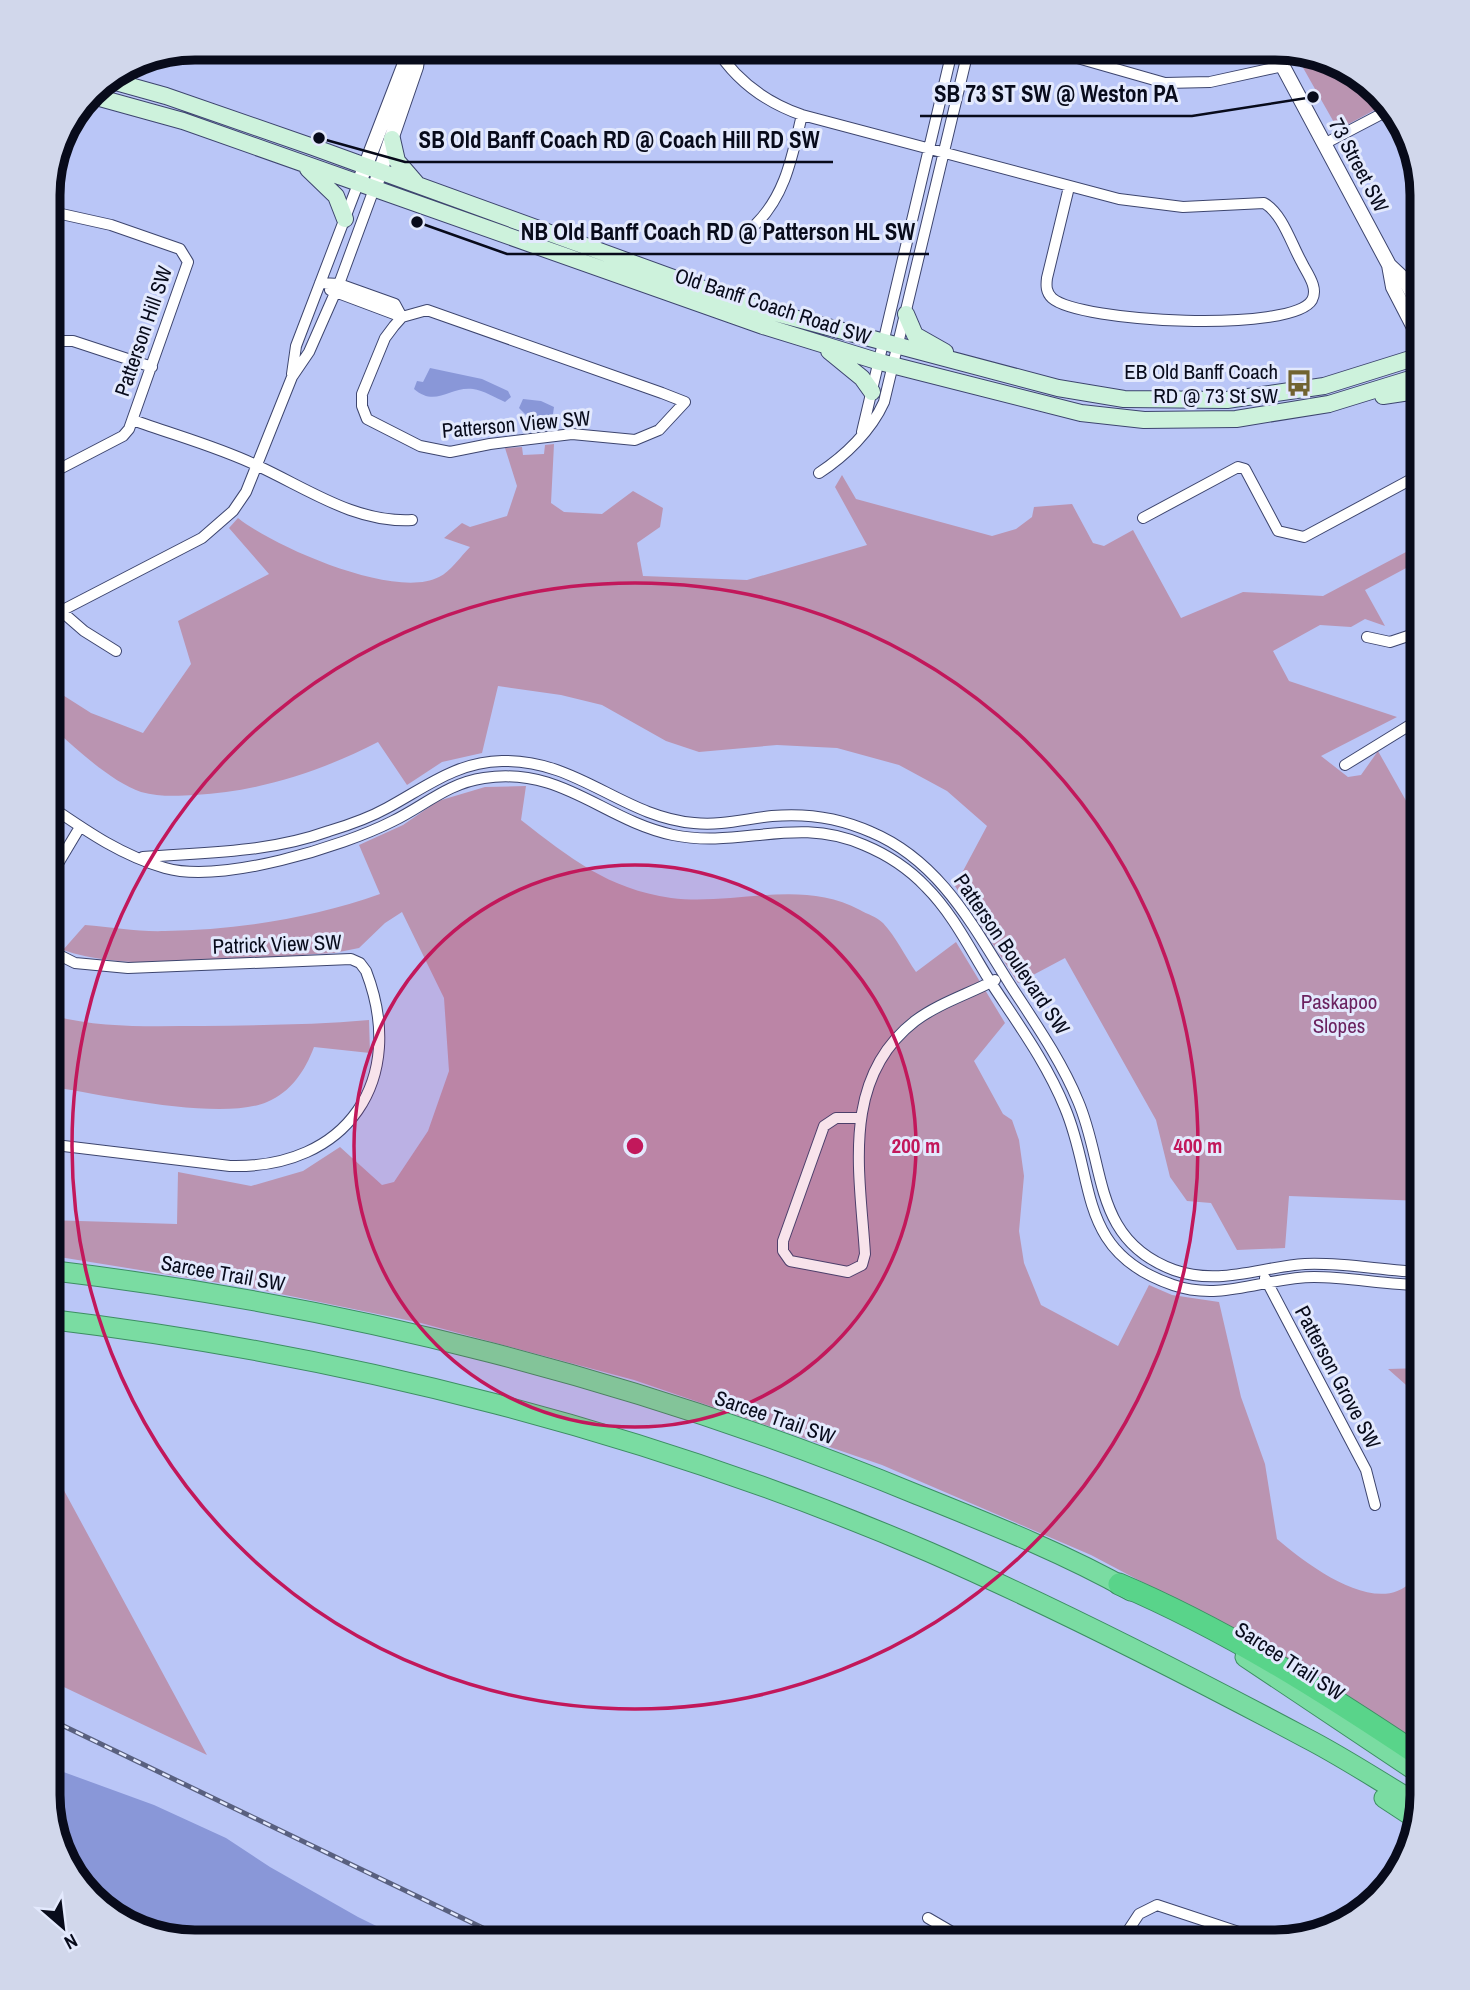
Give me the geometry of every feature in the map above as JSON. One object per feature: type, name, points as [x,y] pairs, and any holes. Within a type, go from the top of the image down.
[{"type":"highway","name":"Sarcee Trail SW","points":[[60,1271],[192,1290],[323,1314],[569,1374],[732,1425],[875,1477],[987,1523],[1119,1584],[1255,1663],[1410,1767]]},
{"type":"highway","points":[[60,1321],[166,1336],[346,1370],[576,1427],[730,1477],[838,1516],[984,1577],[1097,1630],[1309,1739],[1410,1799]]},
{"type":"highway","points":[[1119,1584],[1165,1604],[1290,1672],[1410,1750]]},
{"type":"highway","points":[[1309,1739],[1357,1779],[1409,1814]]},
{"type":"main road","points":[[123,80],[138,87]]},
{"type":"main road","name":"Old Banff Coach Road SW","points":[[120,82],[418,185],[756,307],[985,370],[1091,394],[1159,401],[1256,398],[1324,386],[1410,359]]},
{"type":"main road","name":"Old Banff Coach Road SW","points":[[101,98],[151,111],[670,296],[822,345],[887,364],[1081,412],[1144,420],[1236,419],[1329,404],[1410,379]]},
{"type":"main road","points":[[392,139],[397,161],[418,185]]},
{"type":"main road","points":[[303,164],[332,191],[345,219]]},
{"type":"main road","points":[[906,314],[910,327],[923,341],[985,370]]},
{"type":"main road","points":[[822,345],[862,378],[872,392]]},
{"type":"main road","points":[[1329,404],[1410,392]]},
{"type":"street","points":[[116,651],[84,631],[61,611],[212,531],[239,502],[257,465],[292,377],[309,352],[337,288],[366,187],[408,60]]},
{"type":"street","points":[[372,169],[392,139],[416,60]]},
{"type":"street","points":[[726,60],[745,84],[775,104],[802,115],[1069,187],[1166,206],[1264,203],[1275,213],[1308,275],[1314,290],[1312,298],[1300,310],[1274,315],[1195,321],[1125,316],[1055,300],[1047,288],[1047,278],[1069,187]]},
{"type":"street","points":[[819,473],[846,452],[879,413],[930,149],[950,60]]},
{"type":"street","points":[[891,344],[906,314],[966,60]]},
{"type":"street","points":[[1081,60],[1144,79],[1172,84],[1200,84],[1283,66]]},
{"type":"street","name":"73 Street SW","points":[[1280,60],[1389,265],[1393,287],[1410,320]]},
{"type":"street","points":[[1324,144],[1383,113]]},
{"type":"street","points":[[756,224],[775,204],[783,188],[802,115]]},
{"type":"street","points":[[292,377],[296,346],[345,219],[366,187]]},
{"type":"street","name":"Patterson Hill SW","points":[[60,214],[111,225],[184,253],[187,266],[133,420],[123,436],[60,469]]},
{"type":"street","name":"73 Street SW","points":[[1389,265],[1405,280],[1410,289]]},
{"type":"street","name":"Patterson View SW","points":[[320,284],[337,288],[402,317],[427,310],[685,402],[659,430],[635,440],[572,434],[450,452],[435,451],[397,437],[367,419],[362,406],[362,394],[382,345],[402,317]]},
{"type":"street","points":[[60,341],[73,341],[152,367]]},
{"type":"street","points":[[862,432],[872,392],[887,364]]},
{"type":"street","points":[[133,420],[257,465],[300,489],[372,517],[412,520]]},
{"type":"street","points":[[1143,518],[1238,467],[1245,469],[1278,531],[1304,537],[1410,479]]},
{"type":"street","points":[[1367,637],[1390,642],[1410,635]]},
{"type":"street","points":[[1345,765],[1410,725]]},
{"type":"street","name":"Patterson Boulevard SW","points":[[141,858],[225,853],[295,842],[376,813],[443,775],[491,761],[549,766],[585,780],[649,813],[703,824],[810,816],[850,824],[885,838],[920,860],[946,887],[1058,1060],[1083,1112],[1102,1195],[1112,1218],[1126,1237],[1158,1262],[1190,1275],[1225,1277],[1314,1264],[1410,1271]]},
{"type":"street","name":"Patterson Boulevard SW","points":[[60,813],[110,846],[167,869],[190,870],[282,860],[377,829],[460,784],[505,775],[541,779],[575,791],[647,828],[703,839],[805,831],[840,836],[878,851],[911,873],[931,892],[1045,1067],[1069,1117],[1089,1203],[1116,1247],[1147,1273],[1185,1289],[1231,1291],[1310,1277],[1410,1283]]},
{"type":"street","points":[[703,824],[703,839]]},
{"type":"street","points":[[60,860],[80,827]]},
{"type":"street","points":[[878,851],[885,838]]},
{"type":"street","name":"Patrick View SW","points":[[60,956],[75,963],[128,968],[351,959],[360,963],[366,971],[380,1029],[374,1075],[354,1116],[328,1141],[285,1162],[259,1167],[230,1166],[60,1146]]},
{"type":"street","points":[[859,1118],[836,1118],[824,1126],[783,1241],[783,1251],[790,1261],[848,1272],[862,1265],[865,1254],[859,1118],[876,1066],[902,1033],[927,1013],[1004,975]]},
{"type":"street","points":[[1069,1117],[1083,1112]]},
{"type":"street","points":[[1116,1247],[1126,1237]]},
{"type":"street","name":"Patterson Grove SW","points":[[1262,1270],[1366,1470],[1375,1505]]},
{"type":"street","points":[[1129,1930],[1139,1914],[1157,1905],[1233,1930]]},
{"type":"street","points":[[928,1918],[949,1930]]},
{"type":"green space","points":[[1300,62],[1343,78],[1358,87],[1379,108],[1343,127],[1336,126]]},
{"type":"green space","name":"Paskapoo Slopes","points":[[554,444],[551,503],[564,512],[602,514],[633,491],[663,508],[660,527],[637,543],[643,576],[747,580],[867,545],[835,487],[842,475],[856,499],[992,536],[1016,529],[1032,517],[1034,507],[1072,504],[1093,543],[1104,546],[1133,530],[1181,618],[1243,592],[1323,596],[1410,550],[1410,566],[1365,590],[1385,626],[1365,619],[1351,627],[1320,625],[1273,651],[1289,681],[1397,717],[1321,756],[1348,777],[1361,775],[1378,751],[1410,808],[1410,1201],[1289,1196],[1285,1248],[1237,1250],[1211,1203],[1187,1201],[1170,1177],[1156,1120],[1065,958],[1018,983],[955,886],[987,826],[947,791],[899,765],[837,748],[777,745],[699,752],[666,741],[602,705],[561,695],[498,686],[482,753],[442,762],[407,785],[378,742],[312,771],[266,784],[219,793],[161,795],[141,792],[117,780],[91,762],[60,734],[60,693],[91,713],[143,733],[191,664],[178,621],[269,574],[229,528],[238,518],[278,543],[336,567],[394,582],[419,582],[443,575],[470,547],[444,538],[462,523],[470,527],[507,516],[517,486],[505,448],[522,447],[523,455],[544,454],[545,445]]},
{"type":"green space","points":[[526,786],[521,820],[591,870],[648,894],[695,900],[791,894],[837,901],[883,923],[916,972],[956,942],[1005,1023],[974,1061],[1003,1114],[1012,1120],[1019,1140],[1024,1176],[1019,1231],[1024,1263],[1041,1305],[1118,1346],[1149,1285],[1172,1295],[1219,1302],[1241,1397],[1265,1464],[1277,1539],[1323,1573],[1361,1591],[1380,1594],[1397,1591],[1410,1582],[1410,1740],[1314,1673],[1091,1555],[882,1465],[634,1380],[421,1323],[251,1288],[60,1257],[60,1220],[177,1224],[178,1172],[251,1186],[303,1171],[340,1147],[382,1185],[394,1182],[428,1131],[449,1071],[444,998],[402,912],[385,923],[359,948],[334,953],[197,962],[125,962],[63,950],[85,925],[155,931],[220,928],[301,916],[380,894],[359,845],[403,825],[438,801],[485,787]]},
{"type":"green space","points":[[60,1017],[144,1026],[369,1020],[370,1053],[314,1047],[302,1072],[290,1087],[267,1102],[220,1109],[128,1100],[60,1088]]},
{"type":"green space","points":[[1410,1368],[1410,1388],[1388,1369]]},
{"type":"green space","points":[[60,1483],[207,1755],[60,1685]]},
{"type":"water","points":[[430,368],[482,379],[508,391],[511,397],[505,402],[485,392],[465,389],[429,397],[414,389],[417,381],[423,382]]},
{"type":"water","points":[[523,399],[541,401],[554,407],[552,421],[526,415],[519,408]]},
{"type":"water","points":[[60,1771],[154,1805],[226,1838],[270,1867],[384,1930],[186,1930],[168,1928],[135,1917],[106,1897],[93,1884],[73,1855],[61,1813]]},
{"type":"railway","points":[[60,1724],[487,1930]]},
{"type":"place","name":"SB 73 ST SW @ Weston PA","points":[[1313,97]]},
{"type":"place","name":"SB Old Banff Coach RD @ Coach Hill RD SW","points":[[319,138]]},
{"type":"place","name":"NB Old Banff Coach RD @ Patterson HL SW","points":[[417,222]]},
{"type":"place","name":"EB Old Banff Coach RD @ 73 St SW","points":[[1299,383]]}]
